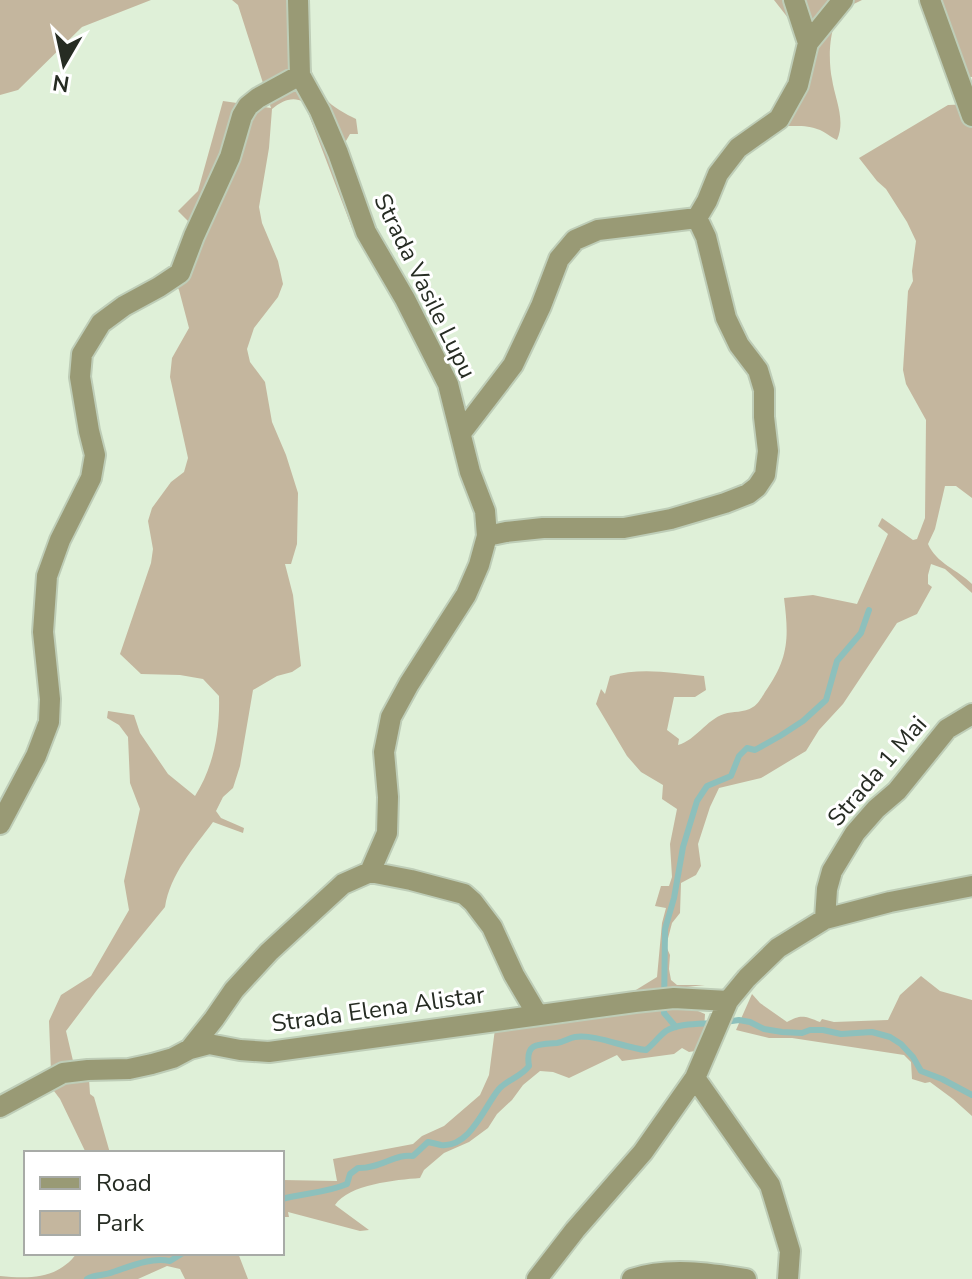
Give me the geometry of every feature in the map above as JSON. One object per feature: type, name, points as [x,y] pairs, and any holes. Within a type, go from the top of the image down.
[{"type":"street","name":"Strada Vasile Lupu","points":[[298,0],[300,75],[338,153],[366,232],[405,299],[448,384],[470,472],[485,511],[487,536]]},
{"type":"street","points":[[794,0],[808,43]]},
{"type":"street","points":[[697,218],[718,174],[738,148],[779,119],[798,85],[808,43],[843,0]]},
{"type":"street","points":[[930,0],[972,116]]},
{"type":"street","points":[[0,824],[36,756],[49,722],[50,699],[43,632],[47,576],[60,540],[91,478],[95,455],[80,377],[82,354],[101,323],[180,273],[230,157],[248,106],[300,75]]},
{"type":"street","points":[[461,433],[513,365],[559,259],[575,240],[598,230],[697,218]]},
{"type":"street","points":[[370,872],[387,833],[384,752],[391,717],[466,595],[487,536],[543,528],[624,528],[671,519],[748,494],[765,475],[768,451],[764,390],[758,370],[739,345],[726,318],[706,237],[697,218]]},
{"type":"street","name":"Strada 1 Mai","points":[[825,919],[832,871],[855,833],[906,781],[947,729],[972,714]]},
{"type":"street","points":[[190,1049],[234,990],[269,952],[343,884],[370,872],[464,894],[492,927],[514,975],[537,1014]]},
{"type":"street","points":[[537,1279],[643,1152],[695,1078],[728,1001],[778,948],[825,919],[875,905],[972,886]]},
{"type":"street","name":"Strada Elena Alistar","points":[[0,1107],[63,1073],[129,1069],[173,1058],[209,1044],[269,1052],[653,1000],[728,1001]]},
{"type":"street","points":[[695,1078],[770,1185],[790,1251],[788,1279]]},
{"type":"street","points":[[632,1279],[647,1274],[698,1273],[746,1279]]},
{"type":"green space","points":[[0,0],[151,0],[82,27],[18,90],[0,95]]},
{"type":"green space","points":[[232,0],[310,0],[309,51],[313,76],[328,101],[356,119],[358,134],[350,134],[343,146],[371,225],[352,228],[304,102],[287,100],[272,109],[259,207],[283,284],[278,297],[254,328],[247,349],[250,362],[265,382],[272,422],[298,493],[297,544],[291,564],[285,564],[293,595],[301,666],[253,690],[240,766],[233,788],[223,797],[216,811],[221,818],[244,828],[243,833],[213,822],[177,872],[165,907],[66,1031],[74,1065],[51,1072],[49,1021],[61,995],[91,976],[129,910],[124,881],[140,809],[130,783],[128,737],[119,725],[107,718],[108,711],[134,715],[140,733],[168,774],[195,796],[207,773],[217,735],[219,696],[203,679],[141,674],[120,654],[151,563],[153,549],[148,521],[152,508],[171,482],[184,472],[188,458],[170,377],[172,358],[189,328],[179,290],[171,275],[192,225],[178,211],[198,191],[223,101],[271,108],[238,5]]},
{"type":"green space","points":[[774,0],[862,0],[840,14],[831,41],[831,71],[840,117],[837,140],[816,128],[785,126],[801,55],[792,23]]},
{"type":"green space","points":[[918,0],[972,0],[972,77],[967,77]]},
{"type":"green space","points":[[972,104],[972,498],[956,486],[945,486],[935,529],[928,544],[942,561],[972,584],[972,593],[945,569],[931,564],[928,584],[932,587],[917,614],[897,623],[843,704],[819,730],[806,751],[761,778],[719,788],[698,844],[701,866],[696,875],[681,883],[680,913],[672,923],[666,946],[670,955],[671,980],[677,985],[705,985],[631,993],[657,977],[666,908],[655,906],[661,886],[669,886],[672,877],[670,844],[677,809],[662,799],[663,785],[641,772],[627,756],[596,704],[601,689],[605,694],[610,676],[633,672],[704,676],[706,690],[695,697],[674,697],[667,730],[679,739],[678,745],[718,717],[750,709],[761,698],[783,658],[787,625],[784,598],[813,595],[857,604],[888,534],[878,526],[882,518],[913,540],[917,539],[925,518],[926,420],[906,384],[903,370],[908,291],[913,281],[916,241],[886,189],[859,158],[948,105]]},
{"type":"green space","points":[[921,976],[940,991],[972,1000],[972,1116],[930,1082],[912,1079],[911,1062],[904,1055],[792,1038],[769,1038],[736,1030],[752,994],[787,1022],[803,1017],[820,1022],[822,1019],[834,1022],[888,1020],[900,995]]},
{"type":"green space","points":[[684,1005],[705,1014],[704,1031],[695,1051],[682,1048],[674,1054],[622,1061],[617,1055],[569,1078],[540,1071],[523,1085],[488,1128],[469,1142],[444,1153],[424,1170],[420,1178],[362,1188],[351,1192],[335,1205],[369,1230],[360,1231],[288,1212],[289,1217],[284,1217],[284,1180],[337,1181],[333,1159],[413,1144],[444,1126],[480,1095],[489,1075],[495,1029]]},
{"type":"green space","points":[[74,1078],[89,1079],[90,1094],[94,1097],[109,1151],[85,1151],[51,1087]]},
{"type":"green space","points":[[75,1255],[239,1255],[248,1279],[185,1279],[180,1269],[167,1266],[138,1279],[0,1279],[0,1276],[43,1275],[69,1262]]},
{"type":"waterway","points":[[676,1027],[664,1013],[665,929],[683,847],[697,801],[707,786],[731,776],[739,756],[747,748],[755,750],[780,736],[826,700],[837,661],[861,633],[869,610]]},
{"type":"waterway","points":[[725,1022],[739,1020],[782,1032],[872,1032],[890,1037],[913,1057],[921,1071],[972,1095]]},
{"type":"waterway","points":[[284,1199],[347,1184],[350,1174],[358,1168],[413,1156],[428,1142],[441,1145],[460,1140],[475,1125],[499,1089],[529,1066],[529,1053],[534,1046],[583,1037],[646,1050],[671,1028],[714,1023]]},
{"type":"waterway","points":[[87,1279],[148,1261],[170,1261],[180,1255]]}]
